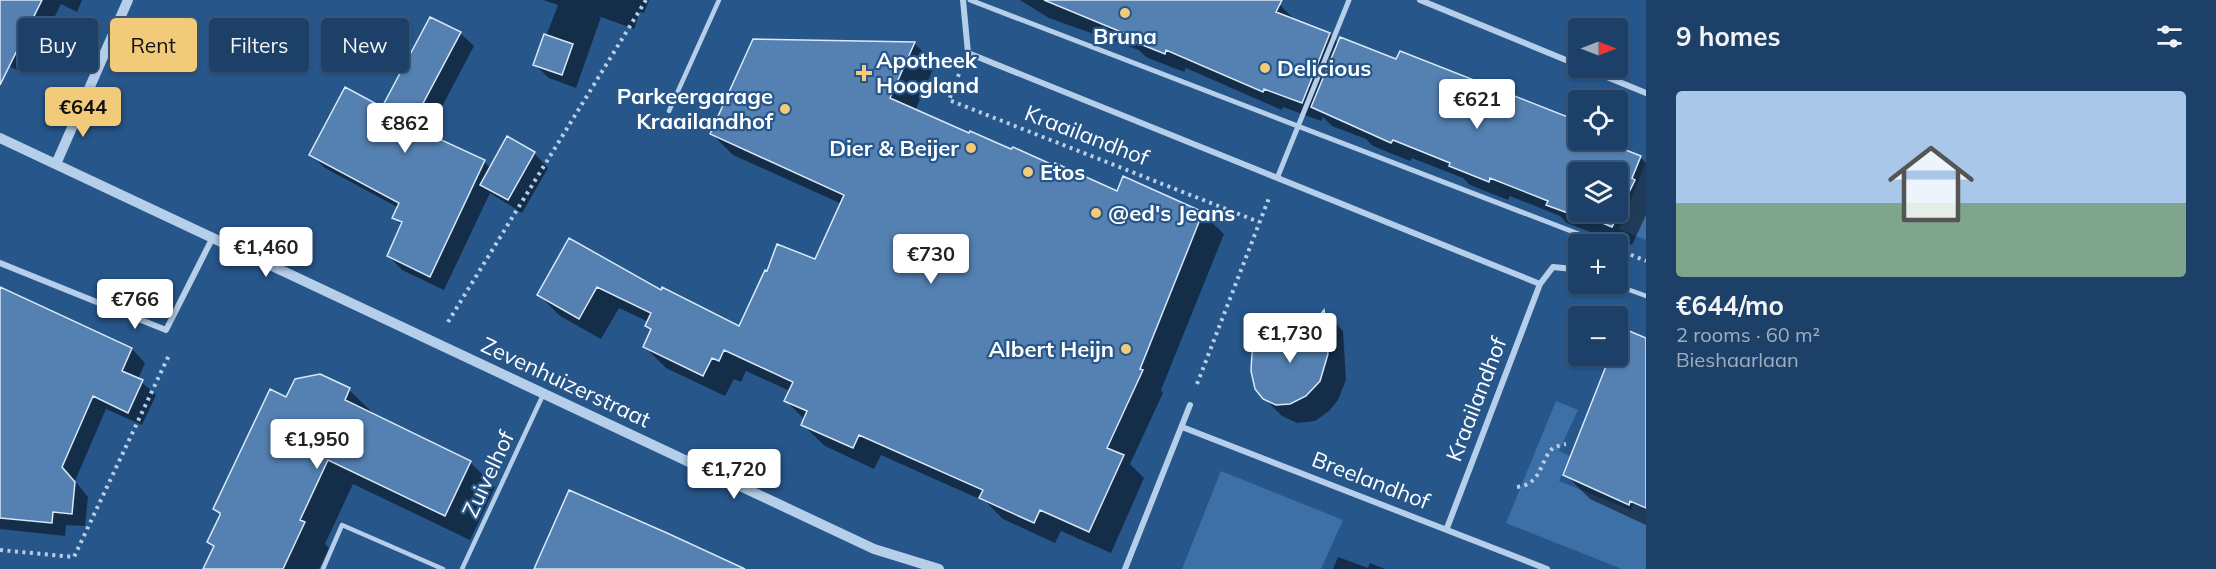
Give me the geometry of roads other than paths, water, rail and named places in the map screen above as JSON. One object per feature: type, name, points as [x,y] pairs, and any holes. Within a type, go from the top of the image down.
[{"type":"street","points":[[56,165],[128,0]]},
{"type":"street","name":"Kraailandhof","points":[[963,0],[968,53],[1278,176],[1540,284],[1446,528]]},
{"type":"street","points":[[970,0],[1579,234]]},
{"type":"street","points":[[1275,184],[1349,0]]},
{"type":"street","points":[[1420,0],[1568,61]]},
{"type":"street","points":[[1609,78],[1646,93]]},
{"type":"street","name":"Zevenhuizerstraat","points":[[0,138],[874,549],[939,569]]},
{"type":"street","points":[[0,263],[166,330],[213,237]]},
{"type":"street","points":[[1540,284],[1553,267],[1568,269]]},
{"type":"street","points":[[1125,569],[1190,405]]},
{"type":"street","name":"Breelandhof","points":[[1182,426],[1546,569]]},
{"type":"lane","points":[[669,111],[719,0]]},
{"type":"lane","points":[[1628,289],[1646,296]]},
{"type":"lane","name":"Zuivelhof","points":[[462,569],[544,393]]},
{"type":"lane","points":[[323,569],[342,525],[443,569]]},
{"type":"place","name":"Bruna","points":[[1125,13]]},
{"type":"place","name":"Delicious","points":[[1265,68]]},
{"type":"place","name":"Apotheek Hoogland","points":[[864,73]]},
{"type":"place","name":"Parkeergarage Kraailandhof","points":[[785,109]]},
{"type":"place","name":"Dier & Beijer","points":[[971,148]]},
{"type":"place","name":"Etos","points":[[1028,172]]},
{"type":"place","name":"@ed's Jeans","points":[[1096,213]]},
{"type":"place","name":"Albert Heijn","points":[[1126,349]]}]
